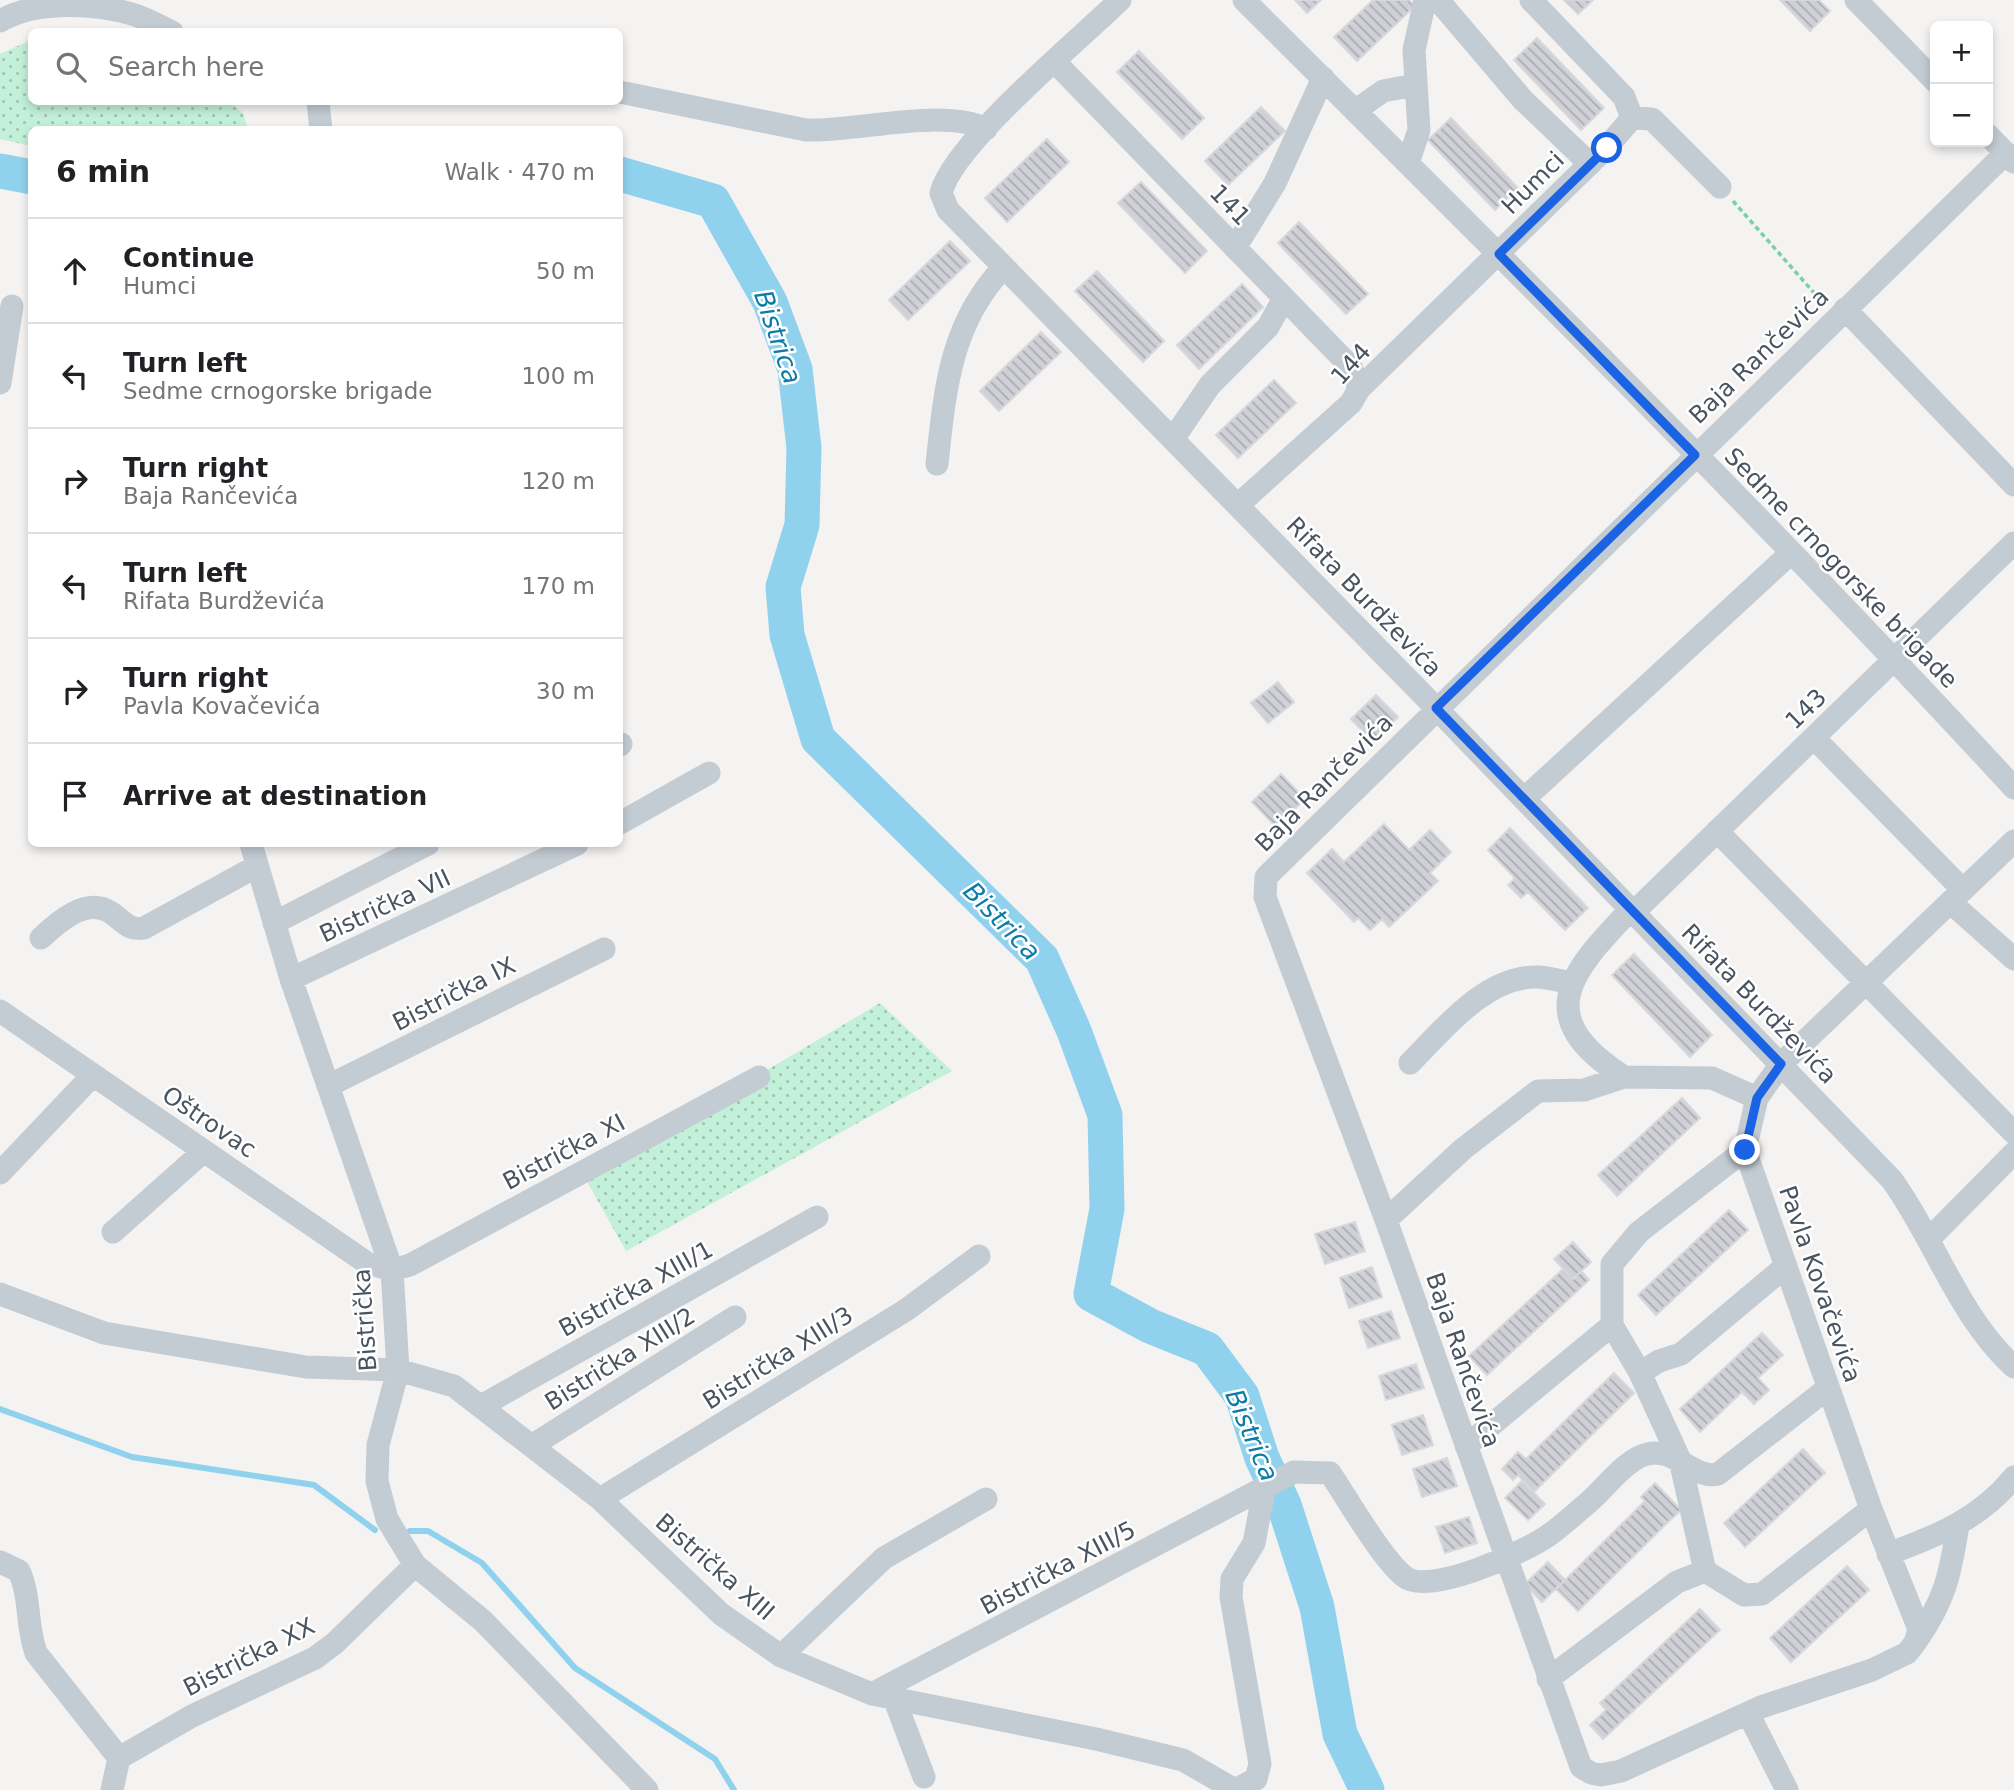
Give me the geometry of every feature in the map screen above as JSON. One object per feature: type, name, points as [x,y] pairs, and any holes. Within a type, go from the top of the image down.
[{"type":"street","name":"Sedme crnogorske brigade","points":[[1244,0],[1499,254],[1895,659],[2014,788]]},
{"type":"street","points":[[1408,163],[1419,130],[1414,50],[1425,0]]},
{"type":"street","points":[[1438,0],[1524,100],[1590,164]]},
{"type":"street","points":[[1531,0],[1624,97],[1632,118],[1652,119],[1720,187]]},
{"type":"street","points":[[1856,0],[1930,76]]},
{"type":"street","name":"Rifata Burdževića","points":[[1116,2],[986,129],[949,171],[941,193],[948,210],[1633,910],[1892,1180],[1990,1345],[2014,1367]]},
{"type":"street","points":[[0,21],[33,7],[85,8],[133,14],[163,28]]},
{"type":"street","name":"141","points":[[1055,62],[1351,367],[1359,389]]},
{"type":"street","points":[[1235,248],[1275,183],[1323,78]]},
{"type":"street","points":[[1355,111],[1383,91],[1415,85]]},
{"type":"street","points":[[623,93],[806,130],[833,131],[947,120],[971,121],[986,129]]},
{"type":"street","points":[[318,105],[321,126]]},
{"type":"street","name":"Humci","points":[[1499,254],[1590,164],[1632,118]]},
{"type":"street","points":[[1993,140],[2010,157]]},
{"type":"street","name":"Baja Rančevića","points":[[1595,1777],[1548,1679],[1386,1220],[1265,897],[1266,877],[1841,313],[2010,157]]},
{"type":"street","name":"144","points":[[1238,505],[1351,403],[1359,389],[1499,254]]},
{"type":"street","points":[[937,464],[947,373],[954,349],[972,307],[1004,267]]},
{"type":"street","points":[[1172,439],[1210,385],[1268,327],[1284,298]]},
{"type":"street","points":[[0,383],[15,307]]},
{"type":"street","points":[[1841,313],[2014,485]]},
{"type":"street","name":"143","points":[[1572,984],[1587,956],[1633,910],[2014,543]]},
{"type":"street","points":[[1524,799],[1791,553]]},
{"type":"street","points":[[1814,738],[2014,959]]},
{"type":"street","points":[[623,821],[709,773]]},
{"type":"street","points":[[1717,831],[2014,1133]]},
{"type":"street","points":[[1871,1509],[1762,1594],[1744,1595],[1705,1571],[1680,1460],[1640,1373],[1612,1325],[1612,1264],[1639,1232],[1745,1150],[1757,1098],[1781,1064],[2014,841]]},
{"type":"street","name":"Bistrička","points":[[252,847],[291,979],[392,1270],[398,1370],[378,1445],[377,1481],[387,1519],[415,1565],[484,1621],[647,1790]]},
{"type":"street","points":[[274,923],[422,847]]},
{"type":"street","name":"Bistrička VII","points":[[291,979],[571,847]]},
{"type":"street","points":[[41,938],[54,925],[85,907],[98,906],[134,929],[144,928],[257,866]]},
{"type":"street","name":"Bistrička IX","points":[[328,1086],[604,949]]},
{"type":"street","points":[[1410,1063],[1477,999],[1493,990],[1539,977],[1572,984],[1568,1006],[1572,1028],[1584,1047],[1624,1077]]},
{"type":"street","name":"Oštrovac","points":[[0,1011],[367,1263],[392,1270]]},
{"type":"street","points":[[0,1173],[93,1075]]},
{"type":"street","name":"Bistrička XI","points":[[392,1270],[410,1265],[759,1077]]},
{"type":"street","points":[[1386,1220],[1463,1149],[1538,1091],[1584,1090],[1624,1077],[1712,1078],[1757,1098]]},
{"type":"street","name":"Pavla Kovačevića","points":[[1745,1150],[1917,1636]]},
{"type":"street","points":[[113,1232],[204,1151]]},
{"type":"street","points":[[1929,1240],[2014,1153]]},
{"type":"street","name":"Bistrička XIII/1","points":[[481,1406],[817,1217]]},
{"type":"street","name":"Bistrička XIII/3","points":[[600,1499],[906,1310],[979,1256]]},
{"type":"street","points":[[1640,1373],[1660,1361],[1681,1354],[1786,1266]]},
{"type":"street","name":"Bistrička XIII","points":[[0,1294],[104,1333],[306,1367],[398,1370],[454,1387],[600,1499],[721,1614],[781,1656],[883,1696],[1096,1739],[1183,1760],[1235,1790],[1256,1779],[1260,1764],[1231,1597],[1232,1578],[1254,1543],[1265,1485]]},
{"type":"street","name":"Bistrička XIII/2","points":[[533,1445],[735,1317]]},
{"type":"street","points":[[1466,1446],[1612,1325]]},
{"type":"street","points":[[1506,1559],[1548,1535],[1630,1465],[1647,1454],[1664,1454],[1704,1474],[1718,1474],[1828,1388]]},
{"type":"street","name":"Bistrička XIII/5","points":[[883,1696],[1240,1503],[1265,1485],[1294,1472],[1330,1473],[1406,1579],[1425,1584],[1506,1559]]},
{"type":"street","points":[[1888,1554],[1945,1534],[2004,1489],[2014,1477]]},
{"type":"street","points":[[781,1656],[884,1558],[986,1499]]},
{"type":"street","points":[[1595,1777],[1621,1771],[1748,1713],[1872,1670],[1907,1653],[1933,1617],[1949,1581],[1958,1525]]},
{"type":"street","points":[[0,1562],[19,1571],[27,1589],[30,1636],[36,1653],[119,1758],[112,1790]]},
{"type":"street","name":"Bistrička XX","points":[[119,1758],[192,1716],[315,1658],[335,1643],[415,1565]]},
{"type":"street","points":[[1548,1679],[1677,1582],[1705,1571]]},
{"type":"street","points":[[883,1696],[924,1777]]},
{"type":"street","points":[[1748,1713],[1787,1790]]},
{"type":"path","points":[[1720,187],[1841,313]]},
{"type":"green space","points":[[28,41],[28,105],[234,105],[243,113],[247,126],[28,126],[28,145],[0,139],[0,54]]},
{"type":"green space","points":[[880,1003],[952,1071],[626,1251],[585,1178]]},
{"type":"building","points":[[1295,0],[1321,0],[1307,13]]},
{"type":"building","points":[[1373,0],[1409,0],[1415,6],[1357,61],[1334,37]]},
{"type":"building","points":[[1564,0],[1593,0],[1578,14]]},
{"type":"building","points":[[1780,0],[1819,0],[1830,11],[1810,31]]},
{"type":"building","points":[[1537,38],[1604,108],[1581,130],[1514,60]]},
{"type":"building","points":[[1139,51],[1204,118],[1182,139],[1117,72]]},
{"type":"building","points":[[1261,107],[1285,131],[1228,185],[1205,161]]},
{"type":"building","points":[[1451,118],[1518,188],[1495,210],[1428,140]]},
{"type":"building","points":[[1047,139],[1069,162],[1007,222],[985,198]]},
{"type":"building","points":[[1141,182],[1207,251],[1185,273],[1118,203]]},
{"type":"building","points":[[1299,222],[1368,294],[1346,314],[1278,243]]},
{"type":"building","points":[[950,241],[970,261],[908,320],[889,300]]},
{"type":"building","points":[[1097,271],[1164,341],[1143,362],[1075,291]]},
{"type":"building","points":[[1242,284],[1263,307],[1199,369],[1177,345]]},
{"type":"building","points":[[1041,332],[1061,352],[999,411],[980,391]]},
{"type":"building","points":[[1274,380],[1296,403],[1238,458],[1216,435]]},
{"type":"building","points":[[1278,682],[1294,702],[1268,723],[1251,703]]},
{"type":"building","points":[[1376,695],[1398,717],[1372,741],[1351,719]]},
{"type":"building","points":[[1281,774],[1305,799],[1276,827],[1252,802]]},
{"type":"building","points":[[1384,824],[1409,850],[1430,830],[1451,852],[1430,873],[1438,881],[1389,927],[1382,919],[1370,930],[1358,918],[1354,922],[1307,873],[1332,849],[1344,862]]},
{"type":"building","points":[[1510,828],[1588,908],[1565,930],[1528,892],[1521,898],[1508,885],[1515,878],[1488,850]]},
{"type":"building","points":[[1634,954],[1712,1035],[1690,1057],[1612,975]]},
{"type":"building","points":[[1682,1098],[1700,1118],[1617,1196],[1598,1175]]},
{"type":"building","points":[[1729,1210],[1748,1230],[1656,1315],[1638,1295]]},
{"type":"building","points":[[1355,1222],[1365,1251],[1325,1264],[1315,1234]]},
{"type":"building","points":[[1573,1242],[1591,1262],[1573,1279],[1554,1259]]},
{"type":"building","points":[[1372,1267],[1382,1297],[1349,1308],[1340,1278]]},
{"type":"building","points":[[1563,1269],[1573,1279],[1581,1271],[1589,1280],[1487,1375],[1469,1356]]},
{"type":"building","points":[[1391,1311],[1400,1338],[1368,1348],[1359,1321]]},
{"type":"building","points":[[1762,1333],[1783,1355],[1758,1378],[1769,1390],[1754,1404],[1742,1392],[1700,1432],[1680,1409]]},
{"type":"building","points":[[1416,1364],[1424,1388],[1386,1400],[1379,1376]]},
{"type":"building","points":[[1614,1373],[1634,1393],[1534,1492],[1518,1475],[1513,1480],[1502,1469],[1518,1452],[1526,1459]]},
{"type":"building","points":[[1423,1415],[1433,1445],[1402,1455],[1392,1425]]},
{"type":"building","points":[[1803,1449],[1825,1473],[1745,1547],[1724,1523]]},
{"type":"building","points":[[1447,1458],[1457,1486],[1422,1497],[1413,1469]]},
{"type":"building","points":[[1522,1481],[1545,1504],[1528,1520],[1505,1498]]},
{"type":"building","points":[[1655,1483],[1681,1510],[1667,1523],[1641,1497]]},
{"type":"building","points":[[1645,1501],[1667,1523],[1578,1611],[1556,1589]]},
{"type":"building","points":[[1469,1517],[1477,1543],[1445,1553],[1436,1527]]},
{"type":"building","points":[[1548,1562],[1565,1580],[1542,1602],[1525,1584]]},
{"type":"building","points":[[1847,1566],[1869,1590],[1791,1662],[1770,1638]]},
{"type":"building","points":[[1700,1609],[1720,1630],[1603,1739],[1590,1725],[1606,1710],[1600,1703]]},
{"type":"waterway","name":"Bistrica","points":[[0,171],[28,176]]},
{"type":"waterway","name":"Bistrica","points":[[623,175],[713,201],[770,302],[795,369],[804,448],[802,525],[783,587],[787,635],[818,739],[1042,959],[1074,1031],[1105,1115],[1107,1209],[1091,1294],[1150,1326],[1207,1349],[1242,1396],[1262,1458],[1284,1505],[1317,1607],[1340,1734],[1367,1790]]},
{"type":"waterway","points":[[0,1409],[132,1457],[314,1485],[375,1530]]},
{"type":"waterway","points":[[410,1531],[428,1531],[482,1563],[575,1668],[715,1759],[734,1790]]},
{"type":"route","points":[[1607,148],[1499,254],[1695,455],[1436,708],[1781,1064],[1757,1098],[1745,1150]]}]
